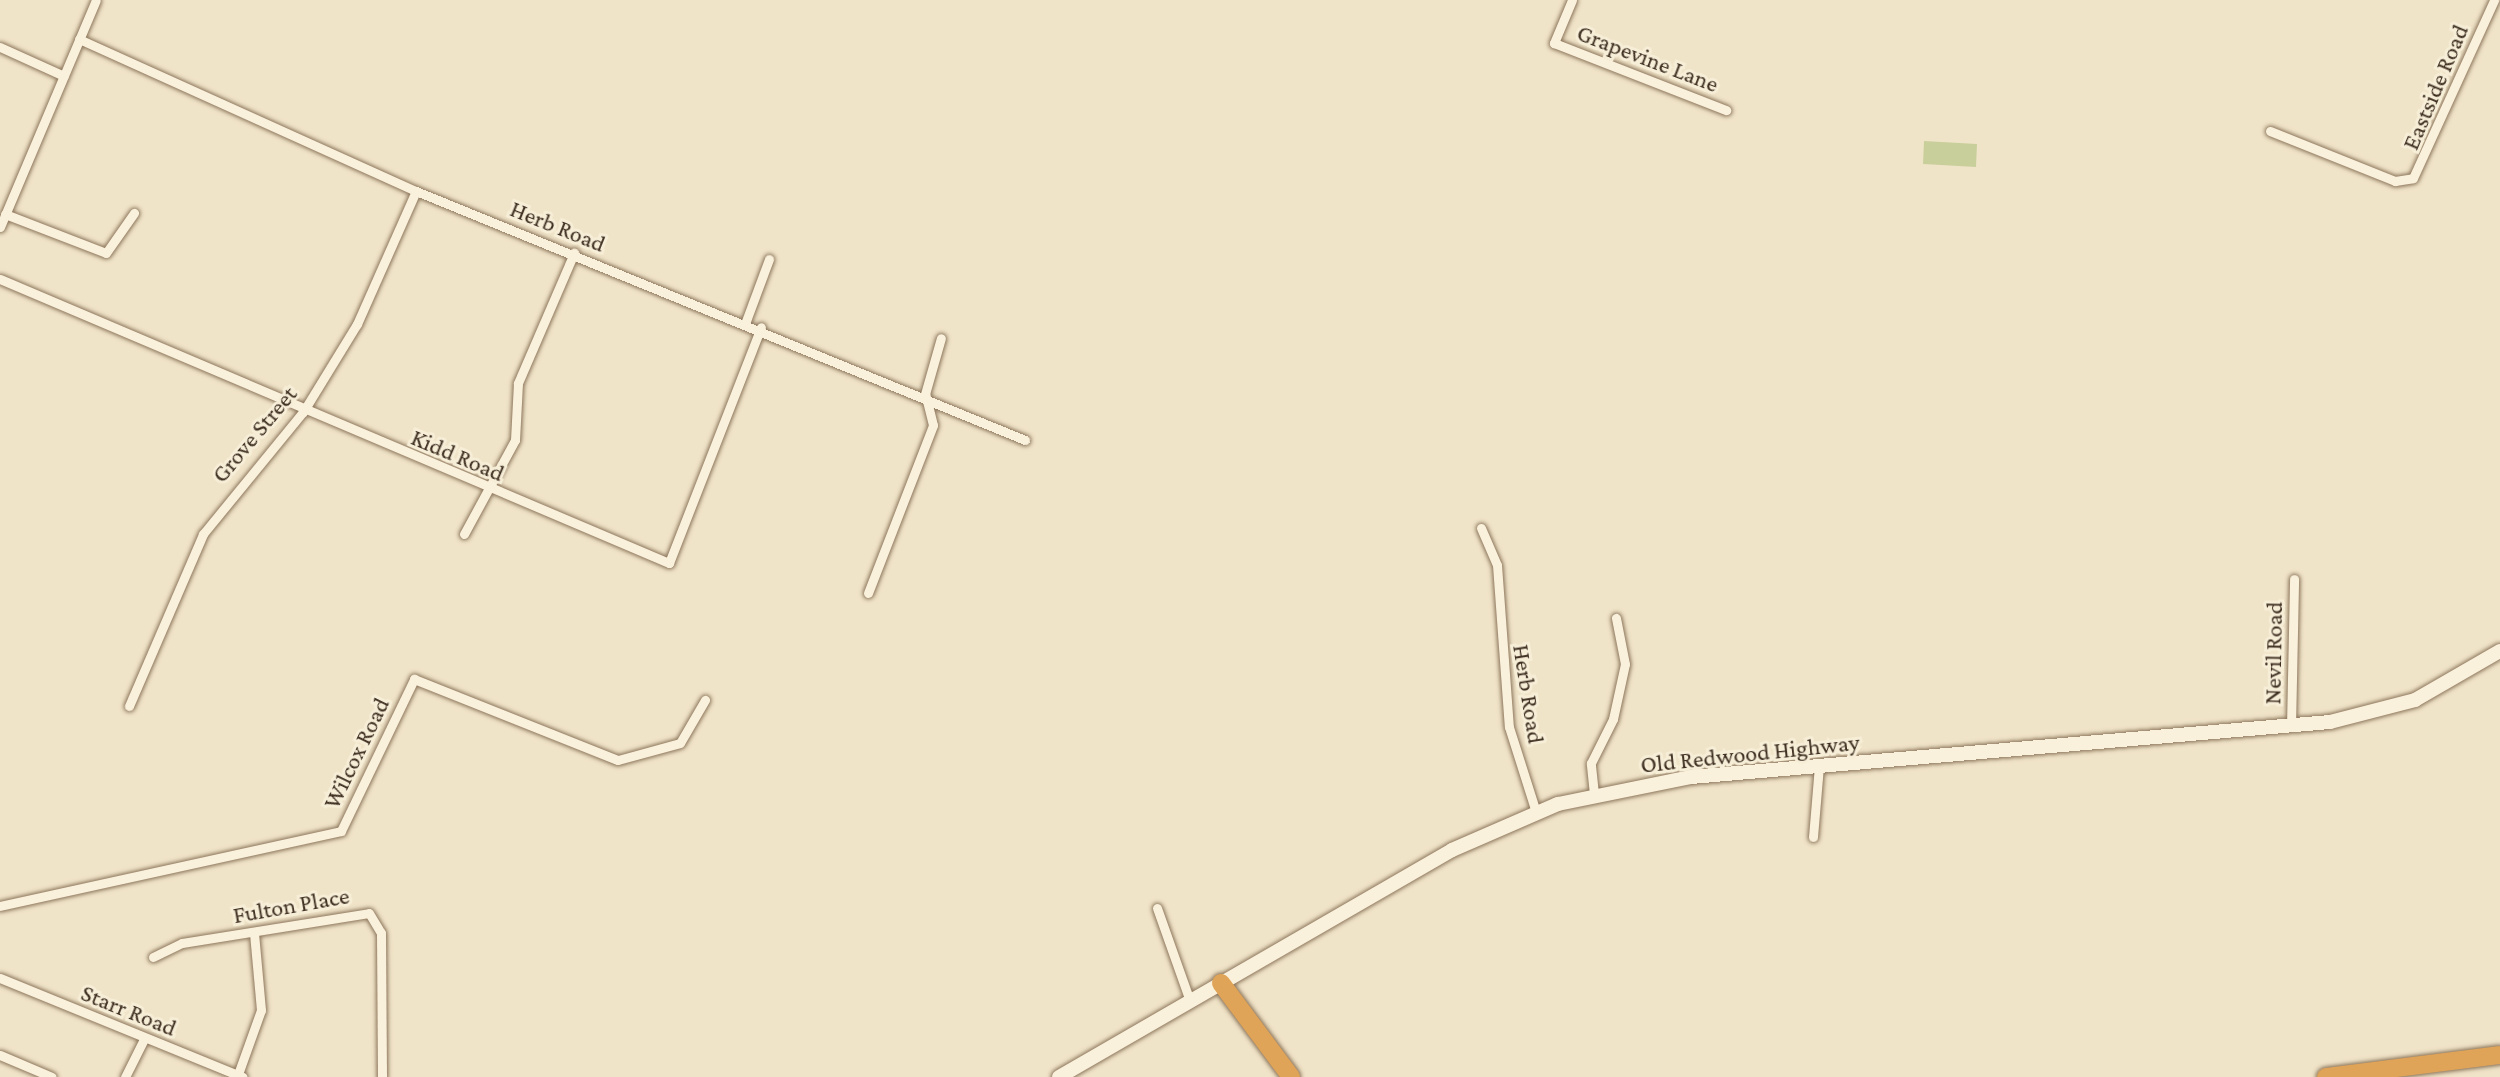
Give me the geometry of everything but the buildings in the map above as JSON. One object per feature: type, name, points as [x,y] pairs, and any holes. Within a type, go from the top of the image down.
[{"type":"highway","points":[[1221,983],[1277,1077]]},
{"type":"highway","points":[[1221,983],[1291,1077]]},
{"type":"highway","points":[[2326,1077],[2500,1055]]},
{"type":"main road","name":"Old Redwood Highway","points":[[1059,1077],[1452,850],[1536,812],[1594,794],[1819,766],[2291,727],[2385,711],[2500,651]]},
{"type":"street","points":[[0,227],[96,0]]},
{"type":"street","name":"Grapevine Lane","points":[[1572,0],[1554,43],[1726,110]]},
{"type":"street","name":"Eastside Road","points":[[2270,131],[2395,181],[2413,178],[2494,0]]},
{"type":"street","name":"Herb Road","points":[[79,39],[416,191],[925,394],[1025,440]]},
{"type":"street","points":[[0,47],[64,76]]},
{"type":"street","name":"Grove Street","points":[[129,706],[167,606],[214,515],[303,412],[357,324],[416,191]]},
{"type":"street","points":[[0,194],[12,199]]},
{"type":"street","points":[[5,214],[106,253],[134,213]]},
{"type":"street","points":[[464,534],[490,490],[521,420],[518,383],[574,253]]},
{"type":"street","points":[[746,321],[769,259]]},
{"type":"street","name":"Kidd Road","points":[[0,279],[303,412],[669,563],[761,327]]},
{"type":"street","points":[[868,593],[933,425],[925,394],[941,338]]},
{"type":"street","name":"Herb Road","points":[[1481,528],[1498,580],[1509,727],[1536,812]]},
{"type":"street","name":"Nevil Road","points":[[2291,727],[2294,579]]},
{"type":"street","points":[[1594,794],[1591,763],[1613,719],[1625,664],[1616,618]]},
{"type":"street","name":"Wilcox Road","points":[[0,906],[341,831],[414,679],[618,760],[680,743],[705,700]]},
{"type":"street","points":[[1813,837],[1819,766]]},
{"type":"street","points":[[1157,908],[1190,1001]]},
{"type":"street","name":"Fulton Place","points":[[153,957],[182,943],[369,913],[381,933],[382,1077]]},
{"type":"street","points":[[239,1076],[261,1010],[254,933]]},
{"type":"street","name":"Starr Road","points":[[0,978],[239,1076]]},
{"type":"street","points":[[125,1077],[144,1039]]},
{"type":"street","points":[[0,1055],[52,1077]]},
{"type":"green space","points":[[1924,141],[1977,144],[1976,167],[1923,164]]}]
